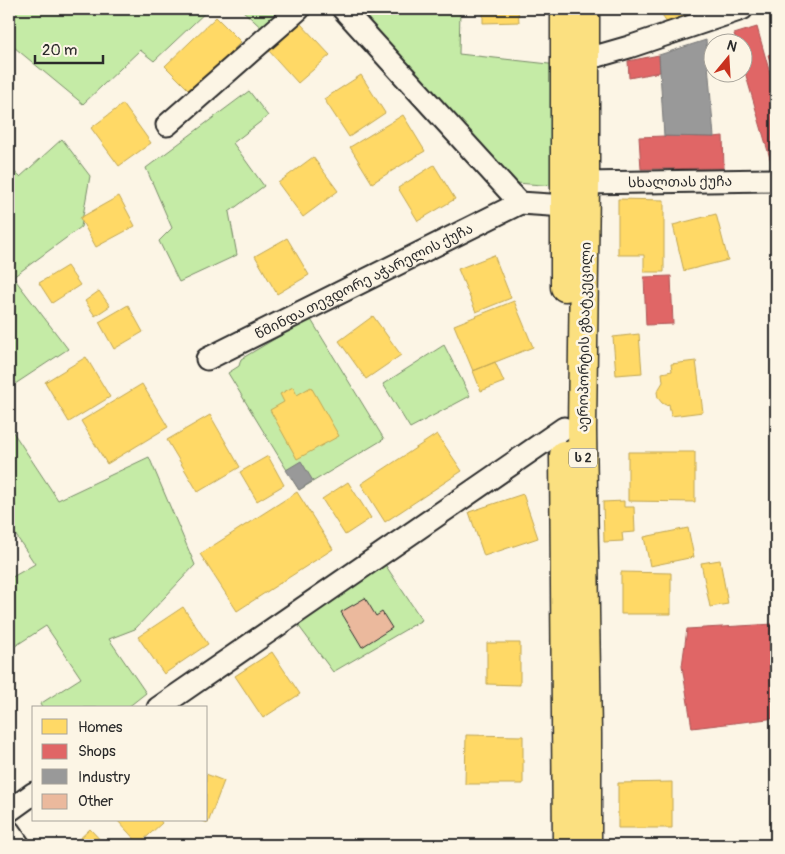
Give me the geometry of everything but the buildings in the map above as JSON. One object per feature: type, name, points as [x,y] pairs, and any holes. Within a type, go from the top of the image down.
[{"type":"highway","name":"აეროპორტის გზატკეცილი","points":[[565,9],[564,428],[567,845]]},
{"type":"highway","name":"აეროპორტის გზატკეცილი","points":[[585,9],[582,430],[587,845]]},
{"type":"street","points":[[167,125],[299,9]]},
{"type":"street","points":[[343,9],[520,203],[565,206]]},
{"type":"street","points":[[584,60],[742,9]]},
{"type":"street","name":"სხალთას ქუჩა","points":[[585,184],[776,180]]},
{"type":"street","name":"წმინდა თევდორე აჭარელის ქუჩა","points":[[207,359],[520,203]]},
{"type":"street","points":[[161,706],[564,428]]},
{"type":"street","points":[[9,811],[32,794]]},
{"type":"street","points":[[9,831],[19,845]]},
{"type":"green space","points":[[14,9],[209,9],[154,61],[140,50],[83,104],[9,43],[9,16]]},
{"type":"green space","points":[[241,9],[292,9],[267,33]]},
{"type":"green space","points":[[343,9],[460,9],[459,54],[558,65],[554,186],[517,183],[465,126],[453,130]]},
{"type":"green space","points":[[249,91],[268,116],[233,143],[264,186],[229,212],[237,255],[179,282],[159,241],[172,228],[146,168]]},
{"type":"green space","points":[[62,139],[90,176],[81,227],[13,277],[68,349],[9,388],[9,167],[20,177]]},
{"type":"green space","points":[[310,318],[384,439],[299,490],[228,373],[239,366],[241,359]]},
{"type":"green space","points":[[444,345],[470,396],[410,428],[383,384]]},
{"type":"green space","points":[[9,426],[58,500],[149,457],[195,565],[135,629],[109,639],[146,693],[130,706],[41,706],[40,704],[81,678],[46,626],[9,650],[9,579],[35,564],[9,525]]},
{"type":"green space","points":[[382,560],[422,620],[333,672],[295,621]]}]
